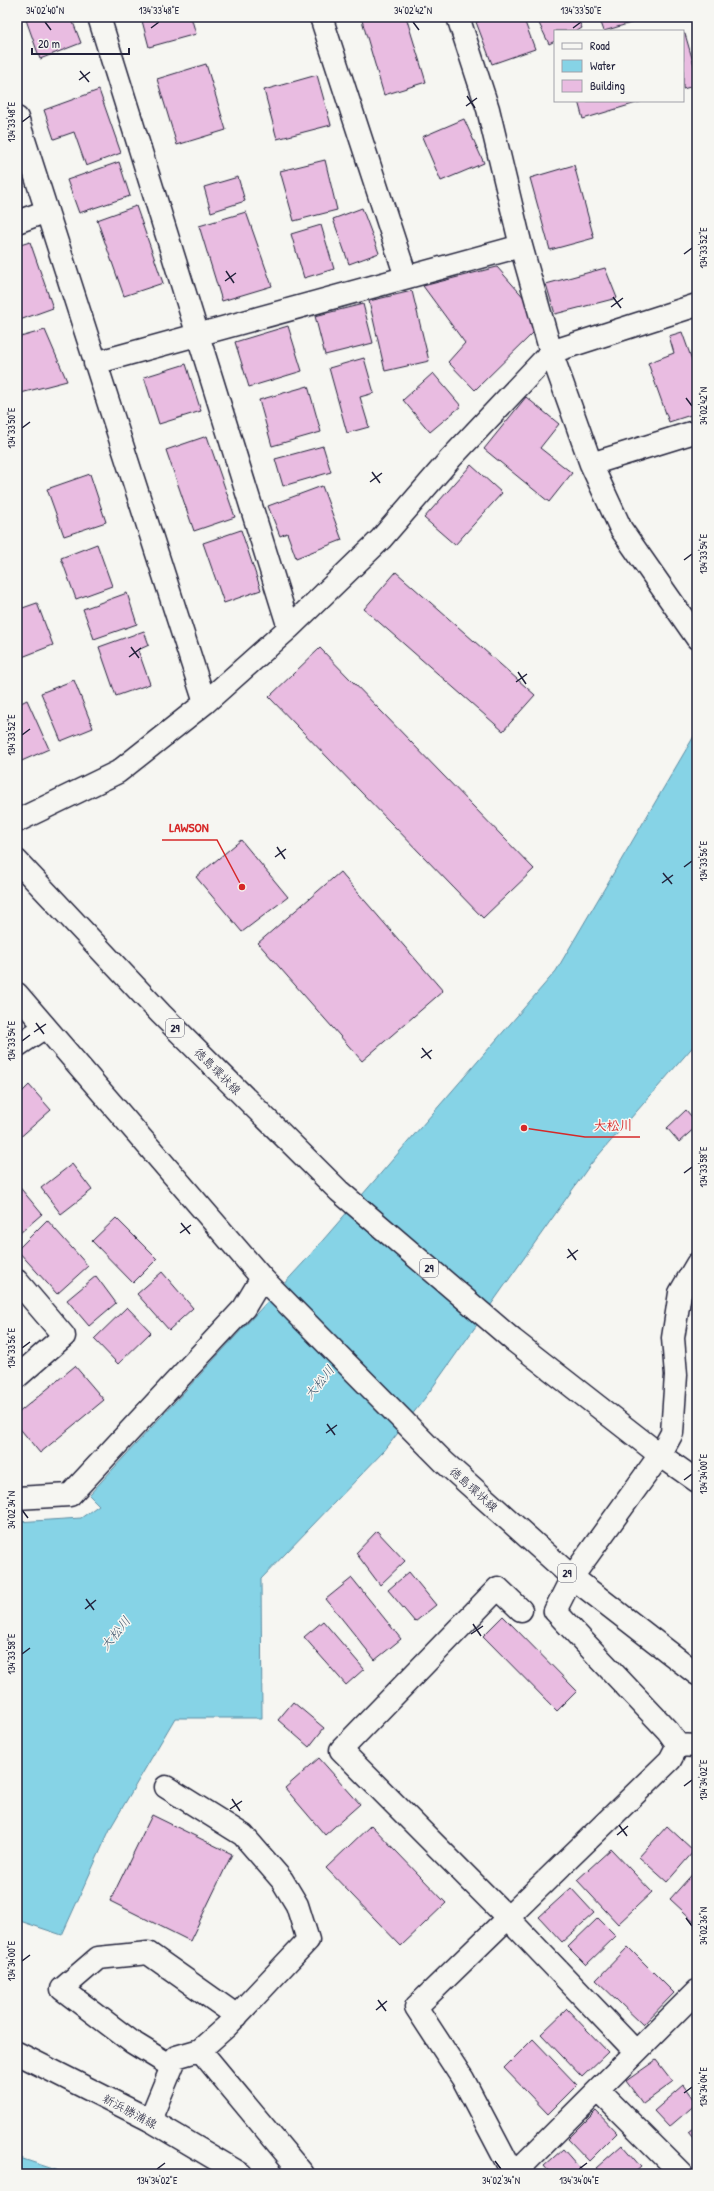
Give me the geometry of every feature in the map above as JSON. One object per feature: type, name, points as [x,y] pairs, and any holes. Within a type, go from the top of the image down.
[{"type":"street","points":[[99,17],[290,628]]},
{"type":"street","points":[[321,17],[406,277]]},
{"type":"street","points":[[458,17],[488,109],[522,246],[551,352],[591,464],[621,529],[697,638]]},
{"type":"street","points":[[17,118],[205,703]]},
{"type":"street","points":[[17,222],[47,211]]},
{"type":"street","points":[[95,363],[522,246]]},
{"type":"street","points":[[17,821],[118,772],[205,703],[290,628],[381,539],[451,458],[551,352],[697,305]]},
{"type":"street","points":[[591,464],[691,433]]},
{"type":"street","name":"徳島環状線","points":[[17,861],[161,1014],[342,1194],[513,1340],[697,1481]]},
{"type":"street","name":"徳島環状線","points":[[17,994],[266,1282],[444,1462],[572,1577],[697,1674]]},
{"type":"street","points":[[17,1046],[45,1027]]},
{"type":"street","points":[[697,1264],[680,1293],[673,1338],[676,1374],[672,1433],[660,1454],[572,1577],[555,1611],[668,1731],[687,1745],[509,1919],[416,2007],[463,2079],[514,2174],[697,1991]]},
{"type":"street","points":[[17,1281],[64,1336],[17,1378]]},
{"type":"street","points":[[17,1498],[70,1495],[244,1308],[266,1282]]},
{"type":"street","points":[[521,1610],[498,1588],[340,1750],[509,1919],[636,2052]]},
{"type":"street","points":[[150,2120],[176,2057],[200,2050],[237,2016],[308,1940],[297,1905],[282,1880],[243,1835],[166,1787]]},
{"type":"street","points":[[171,2066],[132,2042],[62,1990],[98,1958],[148,1953],[237,2016]]},
{"type":"street","points":[[200,2050],[303,2174]]},
{"type":"street","name":"新浜勝浦線","points":[[17,2053],[150,2120],[241,2174]]},
{"type":"street","points":[[598,2090],[682,2174]]},
{"type":"water","points":[[697,731],[697,1042],[590,1165],[425,1398],[384,1451],[261,1579],[262,1718],[175,1718],[111,1827],[62,1935],[17,1920],[17,1522],[81,1518],[99,1505],[89,1495],[304,1262],[556,971]]},
{"type":"water","points":[[17,2157],[68,2174],[17,2174]]},
{"type":"building","points":[[25,17],[71,17],[81,43],[40,59]]},
{"type":"building","points":[[141,17],[191,17],[196,34],[149,47]]},
{"type":"building","points":[[361,17],[406,17],[426,82],[384,95]]},
{"type":"building","points":[[489,17],[523,17],[535,49],[492,64],[476,22]]},
{"type":"building","points":[[536,17],[577,17],[582,28],[579,30],[554,30],[554,42],[549,44]]},
{"type":"building","points":[[599,17],[633,17],[634,22],[604,30]]},
{"type":"building","points":[[684,34],[697,75],[697,85],[684,89]]},
{"type":"building","points":[[206,64],[226,130],[177,145],[157,79]]},
{"type":"building","points":[[317,75],[331,125],[277,139],[264,90]]},
{"type":"building","points":[[99,90],[121,153],[86,166],[74,132],[54,139],[44,110]]},
{"type":"building","points":[[578,102],[640,102],[583,119]]},
{"type":"building","points":[[464,119],[484,163],[441,181],[422,137]]},
{"type":"building","points":[[325,160],[337,210],[294,221],[280,171]]},
{"type":"building","points":[[119,162],[130,196],[79,213],[67,180]]},
{"type":"building","points":[[574,165],[594,238],[550,250],[530,178]]},
{"type":"building","points":[[238,177],[245,201],[211,212],[204,187]]},
{"type":"building","points":[[136,206],[163,283],[124,296],[97,220]]},
{"type":"building","points":[[362,208],[379,253],[349,264],[333,219]]},
{"type":"building","points":[[246,212],[272,286],[222,301],[199,226]]},
{"type":"building","points":[[321,225],[334,269],[304,278],[291,234]]},
{"type":"building","points":[[30,242],[53,308],[17,321],[17,246]]},
{"type":"building","points":[[497,267],[526,300],[534,332],[475,390],[448,362],[465,343],[423,286]]},
{"type":"building","points":[[605,268],[617,298],[555,314],[546,284]]},
{"type":"building","points":[[412,291],[429,361],[385,371],[369,301]]},
{"type":"building","points":[[363,304],[373,343],[325,355],[315,316]]},
{"type":"building","points":[[288,326],[302,371],[249,387],[235,342]]},
{"type":"building","points":[[45,330],[67,381],[17,394],[17,338]]},
{"type":"building","points":[[682,332],[697,374],[697,413],[669,422],[648,363],[674,353],[669,336]]},
{"type":"building","points":[[364,358],[374,393],[360,397],[369,427],[347,433],[329,368]]},
{"type":"building","points":[[186,364],[201,411],[159,424],[144,377]]},
{"type":"building","points":[[433,373],[461,406],[430,432],[403,400]]},
{"type":"building","points":[[308,386],[321,432],[272,446],[259,400]]},
{"type":"building","points":[[526,397],[559,424],[540,448],[572,473],[549,502],[484,449]]},
{"type":"building","points":[[207,436],[235,517],[194,531],[166,450]]},
{"type":"building","points":[[323,446],[331,472],[283,486],[275,459]]},
{"type":"building","points":[[471,465],[502,493],[455,545],[424,518]]},
{"type":"building","points":[[90,474],[106,522],[64,536],[47,489]]},
{"type":"building","points":[[322,486],[342,540],[296,558],[287,533],[280,536],[268,506]]},
{"type":"building","points":[[241,530],[261,590],[224,603],[203,543]]},
{"type":"building","points":[[97,544],[112,586],[76,599],[61,558]]},
{"type":"building","points":[[396,572],[535,695],[503,731],[364,609]]},
{"type":"building","points":[[127,593],[137,624],[94,639],[83,609]]},
{"type":"building","points":[[37,603],[53,645],[17,659],[17,610]]},
{"type":"building","points":[[144,631],[149,645],[138,650],[150,684],[116,696],[99,647]]},
{"type":"building","points":[[320,648],[534,869],[483,918],[269,697]]},
{"type":"building","points":[[74,680],[93,728],[61,741],[41,693]]},
{"type":"building","points":[[27,700],[49,749],[17,763],[17,705]]},
{"type":"building","points":[[241,840],[288,897],[242,932],[196,877]]},
{"type":"building","points":[[340,872],[443,991],[362,1061],[258,943]]},
{"type":"building","points":[[29,1085],[51,1110],[17,1140],[17,1097]]},
{"type":"building","points":[[686,1110],[697,1123],[697,1126],[679,1142],[667,1128]]},
{"type":"building","points":[[72,1164],[92,1190],[61,1214],[41,1188]]},
{"type":"building","points":[[17,1184],[42,1214],[20,1233],[17,1230]]},
{"type":"building","points":[[116,1218],[157,1259],[133,1283],[92,1241]]},
{"type":"building","points":[[47,1220],[88,1266],[57,1294],[17,1250]]},
{"type":"building","points":[[162,1272],[193,1308],[169,1330],[137,1294]]},
{"type":"building","points":[[96,1276],[116,1303],[89,1326],[67,1300]]},
{"type":"building","points":[[127,1307],[151,1332],[118,1364],[94,1339]]},
{"type":"building","points":[[75,1366],[104,1400],[40,1453],[17,1425],[17,1414]]},
{"type":"building","points":[[377,1531],[405,1561],[380,1585],[356,1553]]},
{"type":"building","points":[[409,1572],[436,1605],[415,1622],[388,1590]]},
{"type":"building","points":[[352,1578],[401,1639],[375,1660],[326,1599]]},
{"type":"building","points":[[503,1616],[577,1691],[557,1711],[483,1636]]},
{"type":"building","points":[[323,1621],[364,1669],[346,1685],[304,1637]]},
{"type":"building","points":[[293,1702],[324,1728],[309,1747],[278,1720]]},
{"type":"building","points":[[319,1758],[360,1804],[325,1835],[285,1788]]},
{"type":"building","points":[[152,1815],[232,1854],[190,1941],[110,1901]]},
{"type":"building","points":[[371,1825],[446,1903],[401,1946],[326,1868]]},
{"type":"building","points":[[667,1826],[694,1851],[667,1882],[639,1857]]},
{"type":"building","points":[[611,1849],[652,1892],[618,1924],[577,1880]]},
{"type":"building","points":[[697,1869],[697,1924],[670,1899]]},
{"type":"building","points":[[571,1888],[594,1913],[562,1942],[539,1917]]},
{"type":"building","points":[[598,1918],[616,1936],[586,1965],[568,1947]]},
{"type":"building","points":[[628,1947],[674,1993],[643,2025],[596,1980]]},
{"type":"building","points":[[567,2009],[608,2052],[582,2077],[541,2034]]},
{"type":"building","points":[[533,2039],[577,2085],[548,2114],[504,2068]]},
{"type":"building","points":[[656,2060],[673,2082],[643,2104],[626,2081]]},
{"type":"building","points":[[684,2085],[697,2103],[669,2127],[654,2111]]},
{"type":"building","points":[[596,2111],[617,2133],[589,2161],[568,2139]]},
{"type":"building","points":[[697,2125],[697,2143],[688,2132]]},
{"type":"building","points":[[622,2145],[641,2167],[633,2174],[601,2174],[596,2168]]},
{"type":"building","points":[[563,2149],[585,2174],[551,2174],[544,2166]]},
{"type":"place","name":"LAWSON","points":[[242,887]]},
{"type":"place","name":"大松川","points":[[524,1128]]}]
